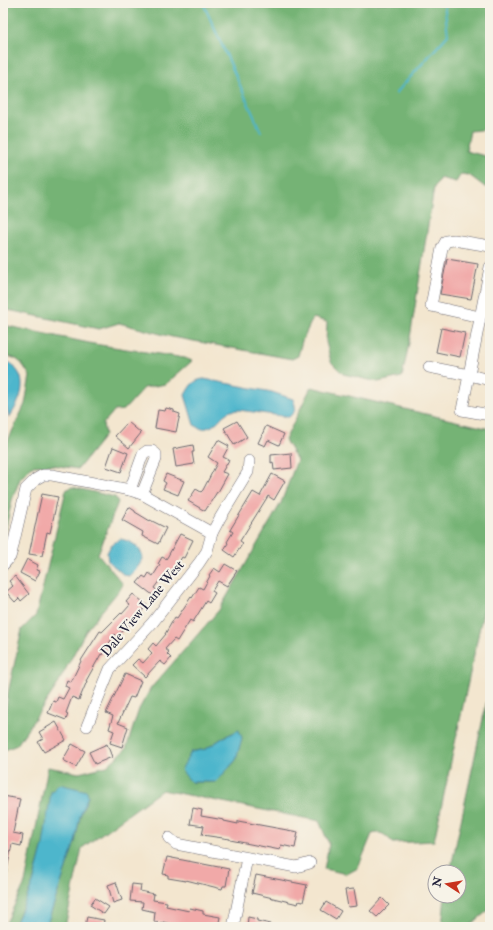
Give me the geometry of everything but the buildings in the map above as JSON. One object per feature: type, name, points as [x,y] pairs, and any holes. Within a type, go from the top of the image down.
[{"type":"street","points":[[480,317],[431,306],[442,248],[446,241],[454,240],[490,246]]},
{"type":"street","points":[[490,267],[462,410],[490,415]]},
{"type":"street","points":[[429,367],[490,380]]},
{"type":"street","points":[[130,490],[143,454],[147,451],[152,451],[156,454],[156,459],[142,494]]},
{"type":"street","name":"Dale View Lane West","points":[[87,726],[110,668],[153,622],[199,563],[207,551],[212,533],[220,518],[248,472],[250,461]]},
{"type":"street","points":[[3,565],[10,557],[26,490],[36,479],[43,476],[52,475],[130,490],[142,494],[212,533]]},
{"type":"street","points":[[169,838],[176,844],[296,867],[310,863]]},
{"type":"street","points":[[233,927],[247,858]]},
{"type":"green space","points":[[3,3],[490,3],[490,129],[470,131],[466,151],[489,157],[490,188],[485,187],[469,175],[461,174],[456,182],[440,178],[434,188],[410,338],[402,377],[378,382],[343,374],[331,362],[326,342],[327,322],[313,318],[302,341],[298,356],[292,359],[172,337],[119,323],[99,329],[3,309]]},
{"type":"green space","points":[[3,325],[94,344],[185,358],[192,361],[166,384],[144,388],[124,410],[114,411],[103,424],[105,435],[78,469],[53,465],[32,466],[20,479],[12,500],[3,541],[3,451],[25,404],[30,376],[16,359],[3,357]]},
{"type":"green space","points":[[311,387],[490,429],[490,580],[434,841],[393,843],[384,834],[372,834],[358,868],[347,874],[324,869],[329,844],[319,821],[162,790],[82,848],[65,927],[46,927],[75,842],[80,816],[88,796],[43,845],[33,883],[14,927],[4,927],[25,883],[48,767],[79,773],[107,766],[126,749],[139,709],[151,688],[219,610],[281,503],[297,460],[285,440]],"holes":[[[239,731],[236,760],[216,782],[191,782],[191,752],[206,749],[224,737]]]},
{"type":"green space","points":[[72,487],[115,497],[118,502],[98,554],[123,584],[87,629],[56,687],[17,745],[5,750],[3,747],[3,733],[8,693],[22,629],[36,615],[66,490]]},
{"type":"green space","points":[[490,686],[490,909],[468,927],[442,927],[444,904],[467,904],[467,864],[452,864]]},
{"type":"water","points":[[4,363],[12,364],[22,381],[20,398],[9,418],[7,409],[3,404]]},
{"type":"water","points":[[204,379],[272,392],[293,399],[295,411],[289,417],[234,410],[226,413],[212,426],[202,429],[194,425],[185,395],[192,384]]},
{"type":"water","points":[[120,539],[135,545],[142,555],[140,564],[129,576],[124,575],[108,561],[107,553],[111,545]]},
{"type":"water","points":[[239,730],[242,738],[236,760],[216,782],[191,782],[181,770],[191,752],[206,749],[224,737]]},
{"type":"water","points":[[59,784],[87,791],[88,796],[80,816],[75,842],[46,927],[14,927],[33,883],[43,845],[51,792]]},
{"type":"waterway","points":[[203,3],[261,132]]},
{"type":"waterway","points":[[396,93],[448,35],[444,3]]}]
